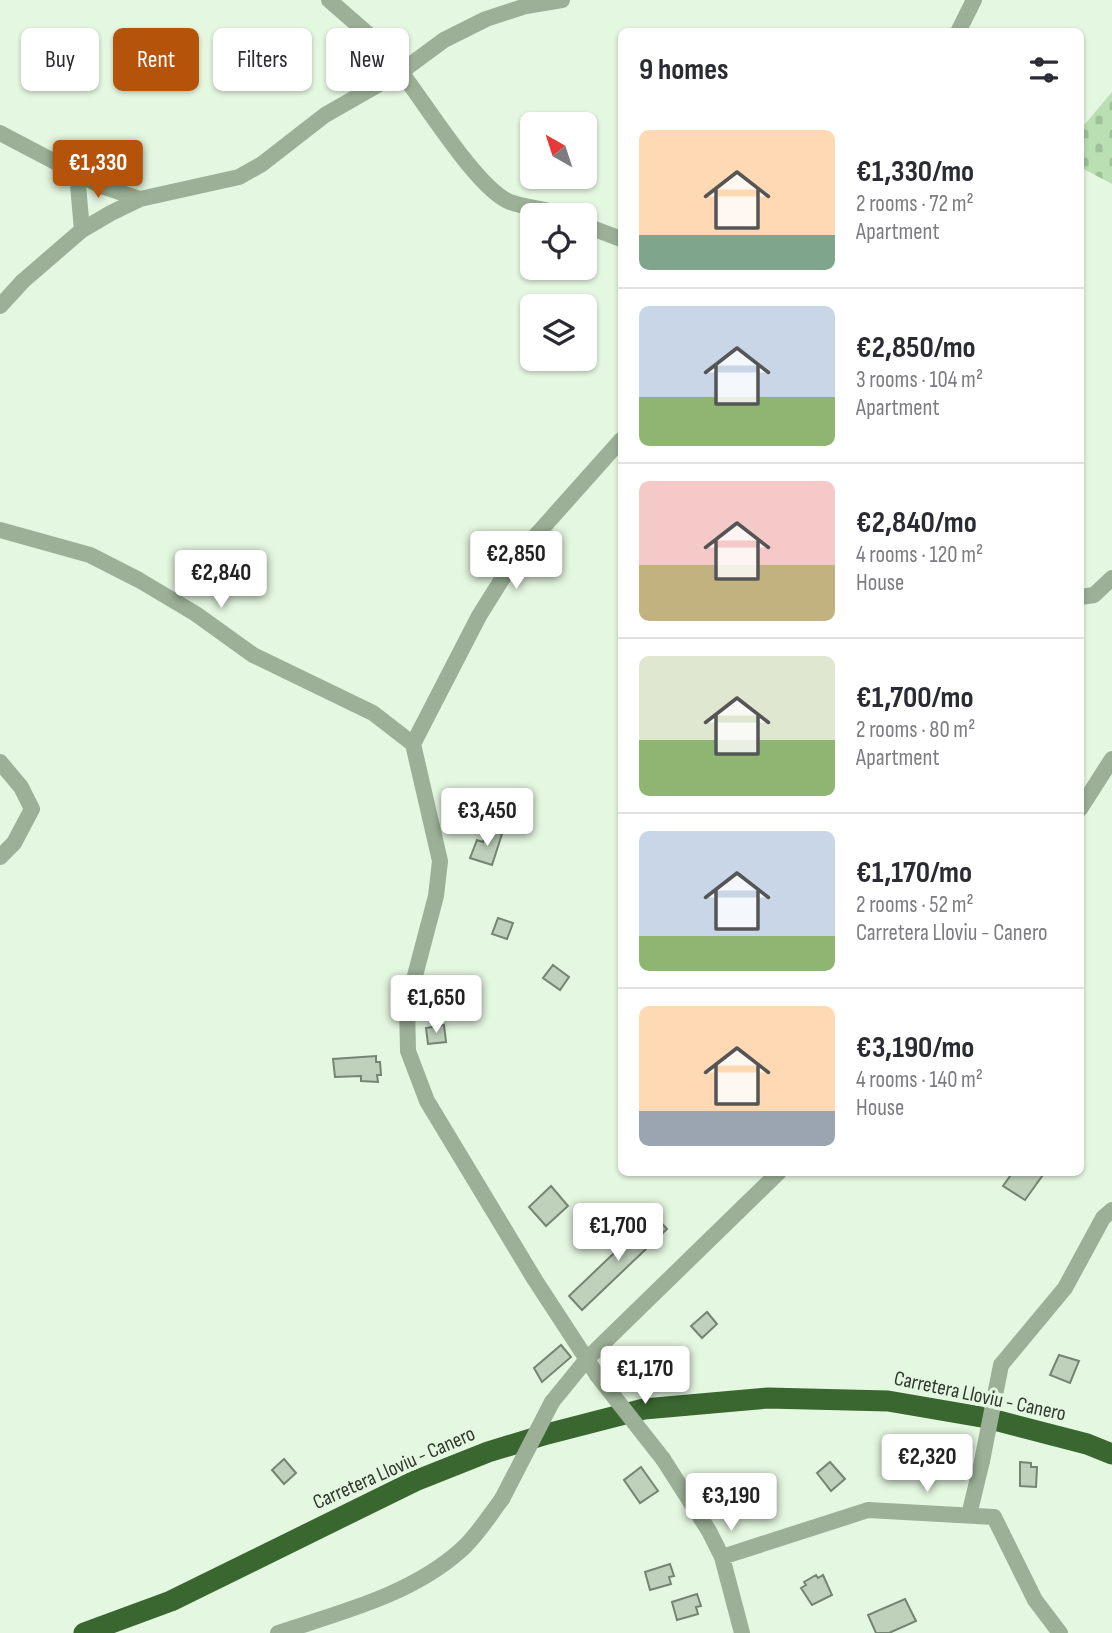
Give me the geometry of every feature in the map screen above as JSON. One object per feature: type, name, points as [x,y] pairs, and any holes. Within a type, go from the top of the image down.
[{"type":"highway","name":"Carretera Lloviu - Canero","points":[[84,1633],[171,1601],[415,1481],[488,1452],[644,1409],[768,1398],[888,1401],[987,1418],[1087,1444],[1112,1454]]},
{"type":"street","points":[[329,0],[361,28]]},
{"type":"street","points":[[409,66],[444,40],[486,19],[526,6],[562,0]]},
{"type":"street","points":[[960,28],[974,0]]},
{"type":"street","points":[[409,81],[486,186],[509,202],[520,204]]},
{"type":"street","points":[[0,306],[23,281],[82,230],[140,199],[239,177],[262,164],[325,115],[367,91]]},
{"type":"street","points":[[0,133],[100,186],[140,199]]},
{"type":"street","points":[[77,174],[82,230]]},
{"type":"street","points":[[597,230],[618,238]]},
{"type":"street","points":[[413,744],[479,616],[514,560],[618,443]]},
{"type":"street","points":[[0,530],[90,555],[139,580],[196,614],[253,654],[373,713],[413,744],[440,861],[436,896],[407,1006],[408,1051],[426,1101],[535,1280],[597,1375],[663,1459],[709,1531],[722,1557],[742,1633]]},
{"type":"street","points":[[1084,596],[1094,595],[1112,578]]},
{"type":"street","points":[[1084,803],[1112,759]]},
{"type":"street","points":[[0,762],[21,787],[32,809],[14,844],[0,857]]},
{"type":"street","points":[[278,1633],[390,1593],[430,1574],[462,1549],[502,1499],[552,1402],[587,1359],[775,1176]]},
{"type":"street","points":[[969,1515],[1001,1365],[1065,1288],[1103,1218],[1112,1210]]},
{"type":"street","points":[[722,1557],[868,1510],[994,1517],[1035,1600],[1060,1633]]},
{"type":"green space","points":[[1112,92],[1112,184],[1084,169],[1084,125]]},
{"type":"building","points":[[487,829],[502,834],[492,865],[470,858],[477,840],[483,842]]},
{"type":"building","points":[[498,918],[513,923],[507,939],[492,934]]},
{"type":"building","points":[[553,965],[569,977],[560,990],[543,978]]},
{"type":"building","points":[[444,1025],[446,1042],[428,1044],[426,1028]]},
{"type":"building","points":[[376,1056],[376,1062],[380,1062],[381,1075],[377,1075],[378,1082],[361,1081],[361,1076],[335,1077],[333,1059]]},
{"type":"building","points":[[1010,1176],[1042,1176],[1025,1200],[1003,1186]]},
{"type":"building","points":[[551,1186],[568,1206],[546,1226],[529,1207]]},
{"type":"building","points":[[654,1215],[667,1229],[582,1310],[569,1296]]},
{"type":"building","points":[[707,1312],[717,1324],[702,1338],[691,1326]]},
{"type":"building","points":[[561,1345],[571,1357],[542,1382],[534,1368]]},
{"type":"building","points":[[1059,1355],[1079,1361],[1070,1383],[1050,1375]]},
{"type":"building","points":[[284,1459],[296,1473],[284,1484],[272,1470]]},
{"type":"building","points":[[830,1462],[845,1479],[831,1491],[817,1473]]},
{"type":"building","points":[[1020,1462],[1031,1463],[1031,1467],[1037,1467],[1036,1487],[1020,1486]]},
{"type":"building","points":[[641,1467],[658,1491],[640,1503],[624,1480]]},
{"type":"building","points":[[670,1564],[674,1576],[669,1577],[671,1584],[650,1590],[645,1572]]},
{"type":"building","points":[[816,1575],[818,1578],[823,1575],[832,1595],[812,1605],[801,1588],[806,1585],[804,1582]]},
{"type":"building","points":[[697,1594],[701,1606],[696,1607],[698,1614],[677,1620],[672,1602]]},
{"type":"building","points":[[905,1599],[916,1621],[889,1633],[876,1633],[868,1615]]}]
